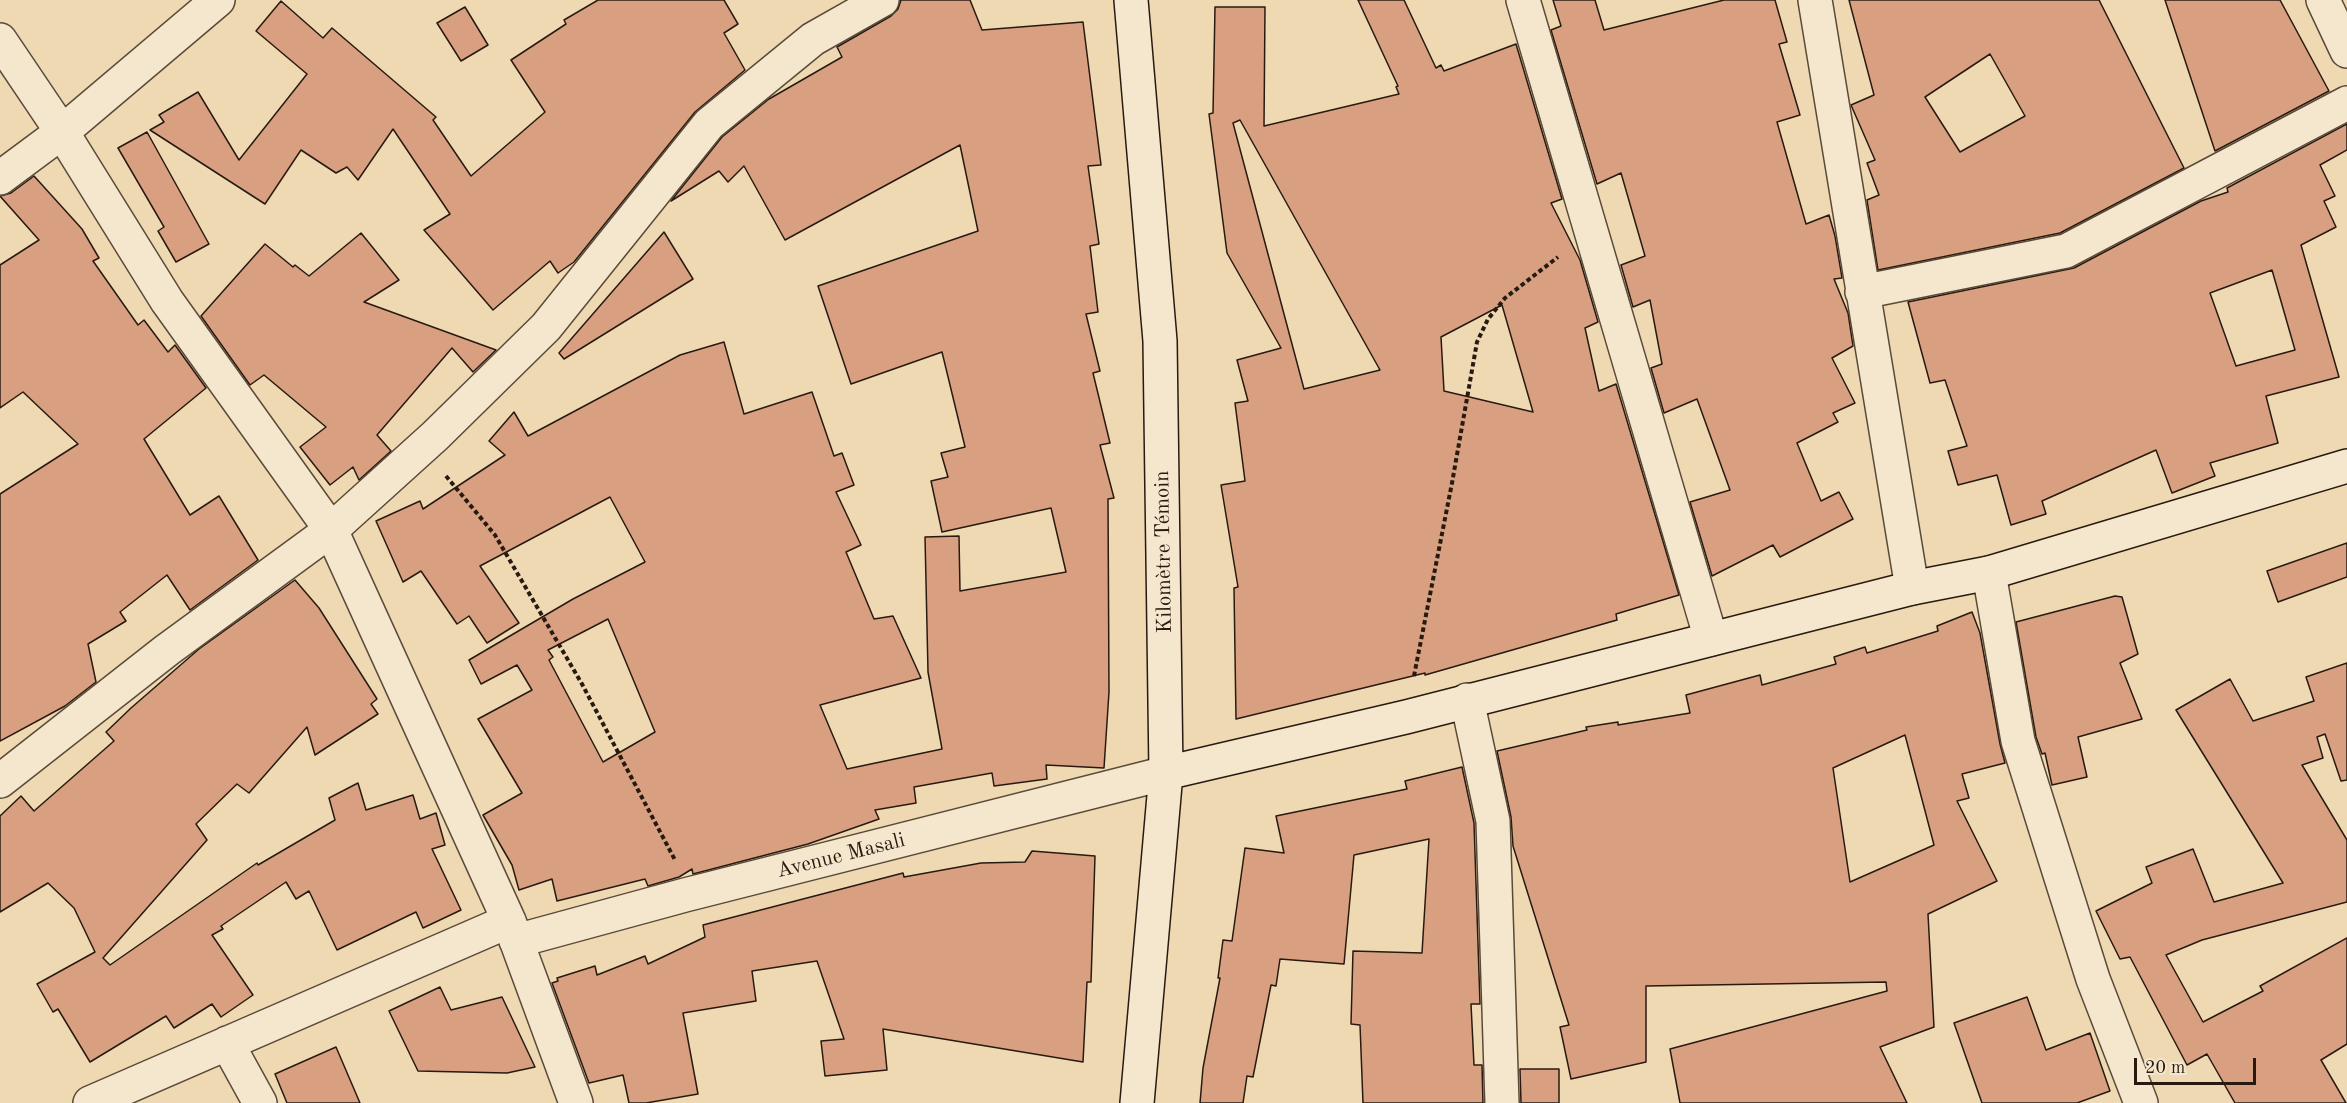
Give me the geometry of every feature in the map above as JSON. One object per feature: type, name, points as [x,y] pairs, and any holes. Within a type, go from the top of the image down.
[{"type":"street","points":[[0,177],[62,132],[218,0]]},
{"type":"street","points":[[5,771],[331,530],[422,448],[546,327],[710,124],[813,39],[882,0]]},
{"type":"street","name":"Kilomètre Témoin","points":[[1131,0],[1160,340],[1166,773],[1137,1103]]},
{"type":"street","points":[[1523,0],[1711,639]]},
{"type":"street","points":[[1815,0],[1912,588]]},
{"type":"street","points":[[2323,0],[2347,51]]},
{"type":"street","points":[[0,40],[62,132],[167,301],[331,530],[512,931],[576,1103]]},
{"type":"street","points":[[1863,292],[2066,251],[2347,103]]},
{"type":"street","name":"Avenue Masali","points":[[90,1103],[227,1043],[512,931],[686,895],[1166,773],[1406,717],[1912,588],[1989,573],[2347,466]]},
{"type":"street","points":[[1989,573],[2018,741],[2093,979],[2141,1103]]},
{"type":"street","points":[[1467,700],[1492,821],[1502,1103]]},
{"type":"street","points":[[227,1043],[260,1103]]},
{"type":"path","points":[[1406,717],[1452,483],[1476,342],[1488,319],[1505,298],[1592,231]]},
{"type":"path","points":[[422,448],[501,544],[582,684],[672,852],[686,895]]},
{"type":"building","points":[[598,0],[724,0],[738,24],[724,33],[745,70],[695,112],[574,262],[558,273],[550,261],[493,310],[424,230],[450,214],[393,129],[358,180],[347,167],[336,173],[301,150],[265,204],[150,130],[164,122],[159,115],[198,92],[239,160],[307,74],[256,31],[281,1],[323,38],[332,28],[436,117],[433,120],[471,176],[545,112],[511,60],[566,24],[564,20]]},
{"type":"building","points":[[901,0],[970,0],[982,30],[1083,22],[1101,165],[1088,166],[1099,244],[1090,246],[1098,312],[1086,314],[1100,371],[1093,373],[1110,443],[1100,445],[1114,498],[1108,499],[1109,692],[1104,768],[1046,765],[1047,779],[994,786],[992,773],[914,787],[916,803],[875,810],[879,819],[808,844],[693,874],[692,869],[679,877],[648,886],[645,879],[557,901],[552,879],[519,890],[512,865],[483,815],[522,793],[478,719],[532,690],[517,665],[481,684],[469,660],[573,599],[645,562],[610,497],[480,566],[519,623],[487,643],[469,616],[457,624],[421,571],[403,582],[376,521],[420,501],[423,509],[505,455],[489,441],[514,412],[528,436],[680,355],[724,342],[744,414],[812,392],[834,456],[842,453],[854,485],[836,492],[861,545],[846,552],[874,619],[893,616],[921,678],[820,705],[847,769],[942,749],[928,672],[925,537],[959,536],[960,591],[1066,572],[1051,508],[942,532],[931,481],[948,477],[941,453],[965,447],[942,352],[851,384],[818,286],[978,231],[960,145],[785,240],[744,166],[728,182],[719,171],[671,201],[722,137],[769,99],[842,57],[837,47],[891,16],[898,9]],"holes":[[[608,619],[655,732],[603,762],[549,660],[553,657],[548,650]]]},
{"type":"building","points":[[1358,0],[1404,0],[1436,68],[1441,65],[1444,71],[1516,44],[1562,199],[1551,203],[1580,260],[1598,322],[1585,328],[1599,391],[1616,384],[1679,595],[1616,614],[1617,620],[1425,675],[1425,673],[1236,719],[1234,588],[1238,587],[1221,485],[1245,481],[1235,403],[1248,401],[1237,360],[1281,348],[1227,253],[1209,114],[1213,113],[1215,7],[1265,7],[1264,126],[1399,94],[1396,87],[1398,86]],"holes":[[[1240,120],[1263,161],[1380,370],[1304,389],[1233,123]],[[1502,305],[1533,412],[1444,391],[1441,337]]]},
{"type":"building","points":[[1553,0],[1595,0],[1604,30],[1724,0],[1775,0],[1787,42],[1779,44],[1800,115],[1777,122],[1806,224],[1829,215],[1835,236],[1842,278],[1834,279],[1848,313],[1853,346],[1832,358],[1855,403],[1833,413],[1838,422],[1797,443],[1821,501],[1839,492],[1853,519],[1780,557],[1773,545],[1712,576],[1690,502],[1730,490],[1697,399],[1664,413],[1651,368],[1662,364],[1650,300],[1633,307],[1621,265],[1645,256],[1621,173],[1597,184],[1551,30],[1561,26]]},
{"type":"building","points":[[1849,0],[2099,0],[2184,168],[2060,233],[1878,270],[1867,200],[1879,195],[1867,163],[1875,160],[1851,105],[1874,95]],"holes":[[[1990,54],[2025,116],[1960,152],[1925,97]]]},
{"type":"building","points":[[2165,0],[2280,0],[2329,91],[2215,151]]},
{"type":"building","points":[[465,7],[488,45],[461,61],[437,23]]},
{"type":"building","points":[[2347,124],[2347,150],[2320,165],[2335,196],[2324,201],[2336,227],[2301,245],[2339,377],[2266,396],[2278,443],[2210,463],[2215,476],[2172,493],[2156,450],[2042,501],[2046,514],[2011,525],[1997,475],[1958,485],[1948,451],[1967,446],[1945,380],[1930,383],[1908,302],[2074,268],[2201,201],[2228,192],[2227,188]],"holes":[[[2272,270],[2295,350],[2236,366],[2210,293]]]},
{"type":"building","points":[[147,132],[209,244],[176,262],[158,231],[164,227],[118,148]]},
{"type":"building","points":[[34,176],[82,229],[99,258],[93,261],[138,325],[144,320],[168,352],[175,345],[206,388],[144,439],[190,515],[219,496],[258,560],[190,610],[167,575],[120,612],[126,621],[88,644],[96,682],[65,706],[0,741],[0,494],[78,444],[23,392],[0,408],[0,265],[39,240],[0,196],[11,193]]},
{"type":"building","points":[[664,232],[693,279],[564,359],[559,353]]},
{"type":"building","points":[[361,233],[399,280],[364,302],[496,350],[473,372],[452,348],[377,435],[391,451],[359,480],[353,467],[330,485],[300,447],[326,427],[264,375],[250,385],[201,316],[265,244],[293,267],[295,265],[309,276]]},
{"type":"building","points":[[2347,543],[2347,577],[2278,602],[2267,571]]},
{"type":"building","points":[[295,580],[319,608],[377,699],[371,704],[378,714],[315,755],[307,727],[249,793],[237,784],[196,824],[207,840],[103,958],[110,965],[257,863],[258,865],[335,820],[329,798],[358,783],[366,810],[413,795],[420,819],[436,813],[445,845],[432,849],[461,910],[423,928],[416,912],[337,950],[309,891],[296,899],[286,882],[221,926],[223,929],[212,935],[253,995],[221,1017],[212,1004],[174,1028],[166,1016],[90,1062],[58,1009],[53,1012],[37,984],[95,952],[74,908],[48,883],[0,912],[0,816],[21,796],[34,811],[114,741],[106,732],[131,708],[199,649]]},
{"type":"building","points":[[2115,596],[2122,597],[2138,654],[2120,663],[2142,719],[2078,737],[2087,777],[2052,785],[2045,753],[2042,754],[2036,737],[2016,622]]},
{"type":"building","points":[[1972,612],[1980,633],[2005,763],[1962,774],[1969,798],[1957,801],[1997,881],[1928,914],[1934,1027],[1880,1047],[1907,1103],[1680,1103],[1670,1049],[1887,991],[1886,982],[1646,986],[1646,1062],[1571,1079],[1560,1027],[1569,1025],[1513,846],[1511,817],[1497,751],[1587,730],[1586,727],[1618,722],[1618,725],[1690,713],[1686,695],[1760,675],[1762,685],[1836,664],[1834,657],[1865,647],[1867,653],[1938,631],[1937,626]],"holes":[[[1905,735],[1934,845],[1850,882],[1833,768]]]},
{"type":"building","points":[[2347,663],[2347,780],[2341,781],[2325,734],[2317,737],[2323,758],[2302,765],[2347,840],[2347,902],[2202,940],[2166,955],[2203,1022],[2263,991],[2260,986],[2347,938],[2347,1044],[2321,1060],[2346,1103],[2235,1103],[2207,1054],[2187,1065],[2130,957],[2120,959],[2096,911],[2152,883],[2146,867],[2193,849],[2214,902],[2283,883],[2176,710],[2230,679],[2253,721],[2314,701],[2306,677]]},
{"type":"building","points":[[1462,767],[1474,823],[1480,1004],[1471,1004],[1474,1065],[1482,1065],[1483,1103],[1363,1103],[1360,1025],[1351,1024],[1353,951],[1422,953],[1429,839],[1354,855],[1344,964],[1280,959],[1276,986],[1271,985],[1253,1077],[1247,1076],[1243,1103],[1200,1103],[1203,1068],[1220,978],[1218,978],[1223,940],[1232,941],[1245,848],[1284,853],[1276,816],[1407,789],[1405,781]]},
{"type":"building","points":[[1032,851],[1095,856],[1091,982],[1087,982],[1083,1062],[883,1029],[887,1070],[825,1076],[821,1041],[844,1039],[817,961],[752,971],[756,1001],[683,1013],[698,1094],[646,1103],[629,1103],[623,1075],[589,1083],[552,983],[558,981],[557,978],[595,966],[597,975],[645,956],[648,964],[705,937],[703,925],[903,873],[904,877],[981,863],[1025,862]]},
{"type":"building","points":[[440,987],[451,1010],[502,997],[535,1067],[507,1073],[418,1071],[389,1011]]},
{"type":"building","points":[[2027,997],[2046,1050],[2090,1033],[2110,1091],[2077,1103],[1982,1103],[1954,1023]]},
{"type":"building","points":[[336,1047],[360,1103],[287,1103],[275,1074]]},
{"type":"building","points":[[1520,1069],[1559,1069],[1559,1103],[1521,1103]]}]
